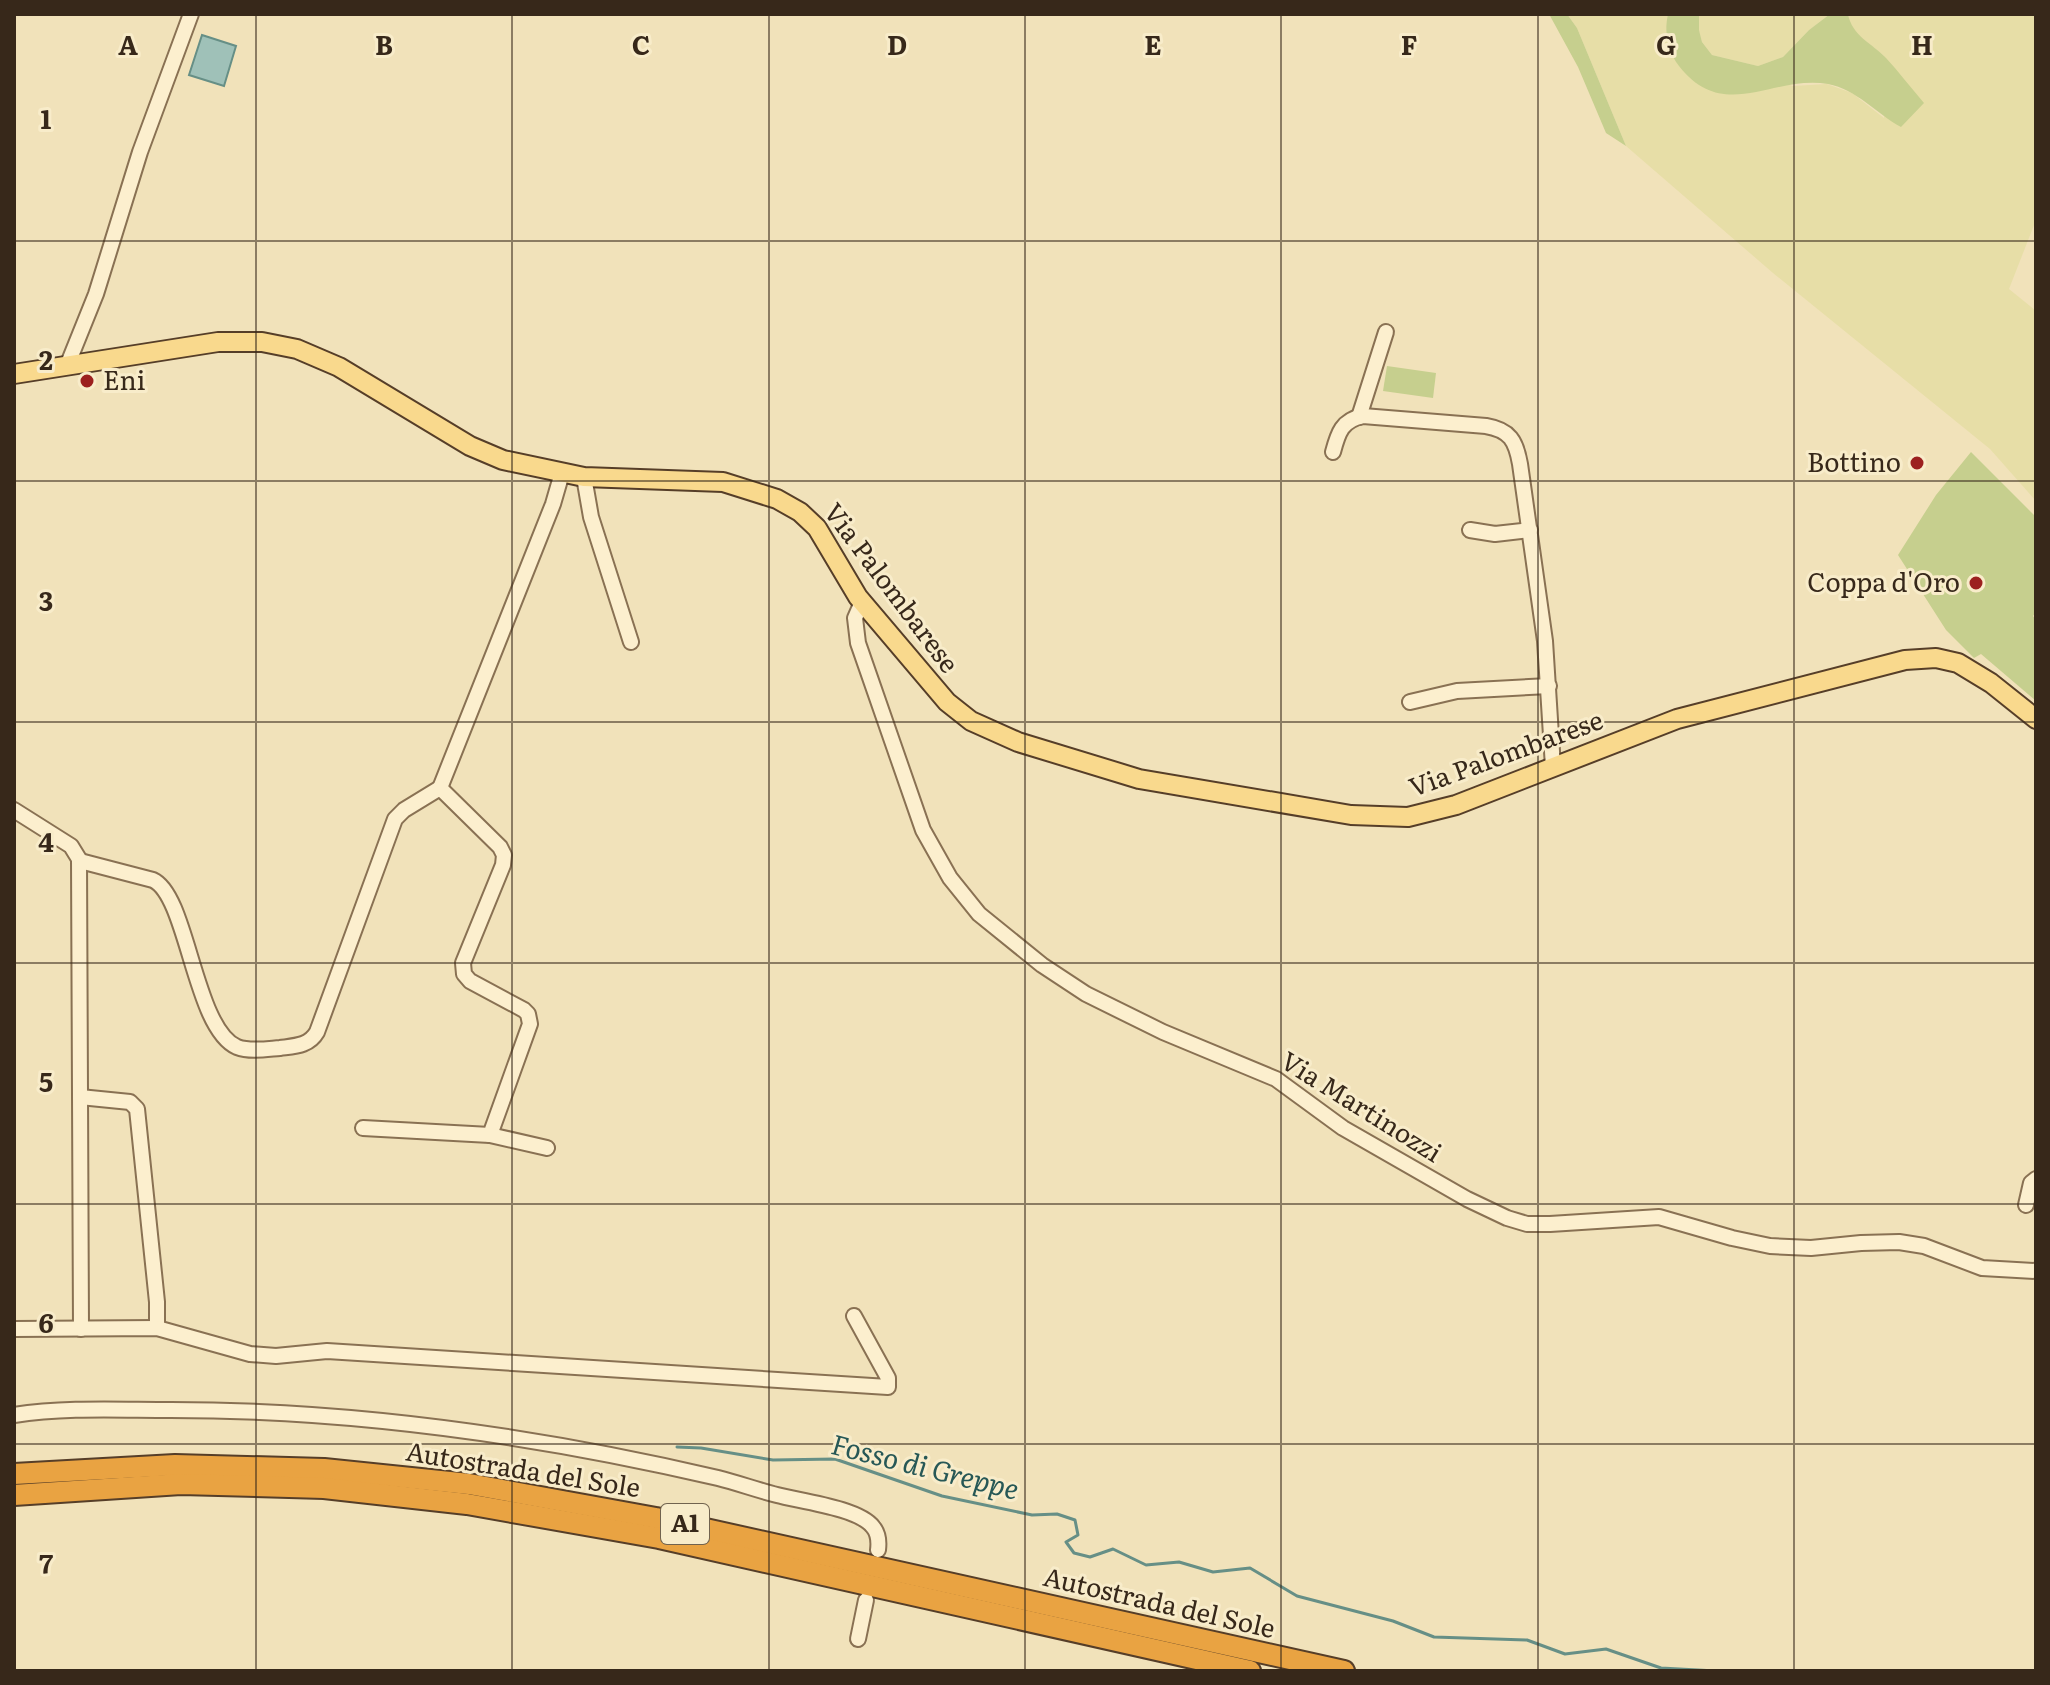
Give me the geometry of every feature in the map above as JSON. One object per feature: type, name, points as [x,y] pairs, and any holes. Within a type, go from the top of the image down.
[{"type":"highway","name":"Autostrada del Sole","points":[[14,1474],[205,1466],[324,1469],[469,1484],[656,1518],[1344,1671]]},
{"type":"highway","name":"Autostrada del Sole","points":[[14,1495],[181,1484],[324,1488],[467,1504],[659,1538],[1250,1671]]},
{"type":"main road","name":"Via Palombarese","points":[[14,374],[218,342],[283,345],[339,367],[479,451],[510,462],[584,477],[712,481],[772,496],[814,525],[862,602],[942,697],[965,717],[1018,742],[1139,779],[1351,815],[1395,818],[1441,810],[1687,716],[1915,658],[1944,659],[1964,666],[2036,719]]},
{"type":"street","points":[[67,366],[96,294],[140,152],[191,14]]},
{"type":"street","points":[[1359,417],[1386,332]]},
{"type":"street","points":[[1333,452],[1343,426],[1359,417],[1486,426],[1507,433],[1514,440],[1530,530],[1549,686],[1553,767]]},
{"type":"street","points":[[80,861],[153,880],[164,888],[212,1016],[229,1041],[247,1049],[297,1046],[312,1040],[395,819],[406,808],[440,788],[553,504],[562,473]]},
{"type":"street","points":[[584,477],[589,510],[631,642]]},
{"type":"street","points":[[1470,530],[1495,534],[1530,530]]},
{"type":"street","name":"Via Martinozzi","points":[[862,602],[854,620],[858,643],[914,807],[933,849],[963,896],[979,914],[1042,965],[1091,997],[1163,1032],[1276,1079],[1361,1139],[1467,1199],[1515,1221],[1545,1225],[1659,1217],[1770,1246],[1811,1248],[1899,1242],[1924,1246],[1982,1268],[2036,1271]]},
{"type":"street","points":[[1410,702],[1457,691],[1549,686]]},
{"type":"street","points":[[440,788],[500,847],[504,855],[503,865],[463,963],[464,974],[470,981],[524,1010],[530,1020],[490,1135]]},
{"type":"street","points":[[14,810],[71,846],[80,861],[81,1329]]},
{"type":"street","points":[[80,1097],[130,1102],[136,1105],[139,1112],[157,1328]]},
{"type":"street","points":[[363,1128],[490,1135],[547,1148]]},
{"type":"street","points":[[2026,1205],[2031,1183],[2036,1179]]},
{"type":"street","points":[[14,1329],[157,1328],[234,1351],[260,1355],[333,1351],[888,1387],[888,1378],[854,1316]]},
{"type":"street","points":[[14,1415],[60,1408],[252,1410],[384,1420],[494,1435],[689,1472],[815,1502],[871,1525],[877,1535],[878,1550]]},
{"type":"street","points":[[858,1639],[866,1600]]},
{"type":"shaded area","points":[[1567,14],[1668,14],[1666,39],[1793,86],[1827,84],[1852,93],[1884,118],[1884,56],[1855,32],[1848,14],[2036,14],[2036,220],[2009,289],[2036,311],[2036,501],[1990,449],[1773,273],[1626,146],[1577,28]]},
{"type":"shaded area","points":[[1699,14],[1830,14],[1783,57],[1758,66],[1712,55],[1702,42]]},
{"type":"green space","points":[[1549,14],[1567,14],[1577,28],[1626,146],[1606,133],[1578,67]]},
{"type":"green space","points":[[1668,14],[1699,14],[1702,42],[1712,55],[1758,66],[1783,57],[1830,14],[1848,14],[1858,34],[1886,58],[1924,103],[1901,127],[1857,96],[1828,84],[1788,85],[1732,95],[1714,92],[1696,83],[1675,60],[1666,28]]},
{"type":"green space","points":[[1387,366],[1436,373],[1433,398],[1383,391]]},
{"type":"green space","name":"Coppa d'Oro","points":[[1971,452],[2036,517],[2036,612],[2033,616],[2036,620],[2036,701],[1981,654],[1974,658],[1946,630],[1898,555],[1936,495]]},
{"type":"water","points":[[202,35],[236,46],[224,86],[189,75]]},
{"type":"waterway","name":"Fosso di Greppe","points":[[677,1447],[773,1460],[835,1459],[942,1496],[1032,1515],[1057,1514],[1075,1520],[1078,1535],[1066,1542],[1074,1553],[1090,1557],[1113,1549],[1146,1565],[1179,1562],[1213,1572],[1250,1568],[1297,1596],[1393,1621],[1434,1637],[1527,1640],[1565,1654],[1606,1649],[1661,1668],[1716,1671]]},
{"type":"place","name":"Eni","points":[[87,381]]},
{"type":"place","name":"Bottino","points":[[1917,463]]},
{"type":"place","name":"Coppa d'Oro","points":[[1976,583]]}]
